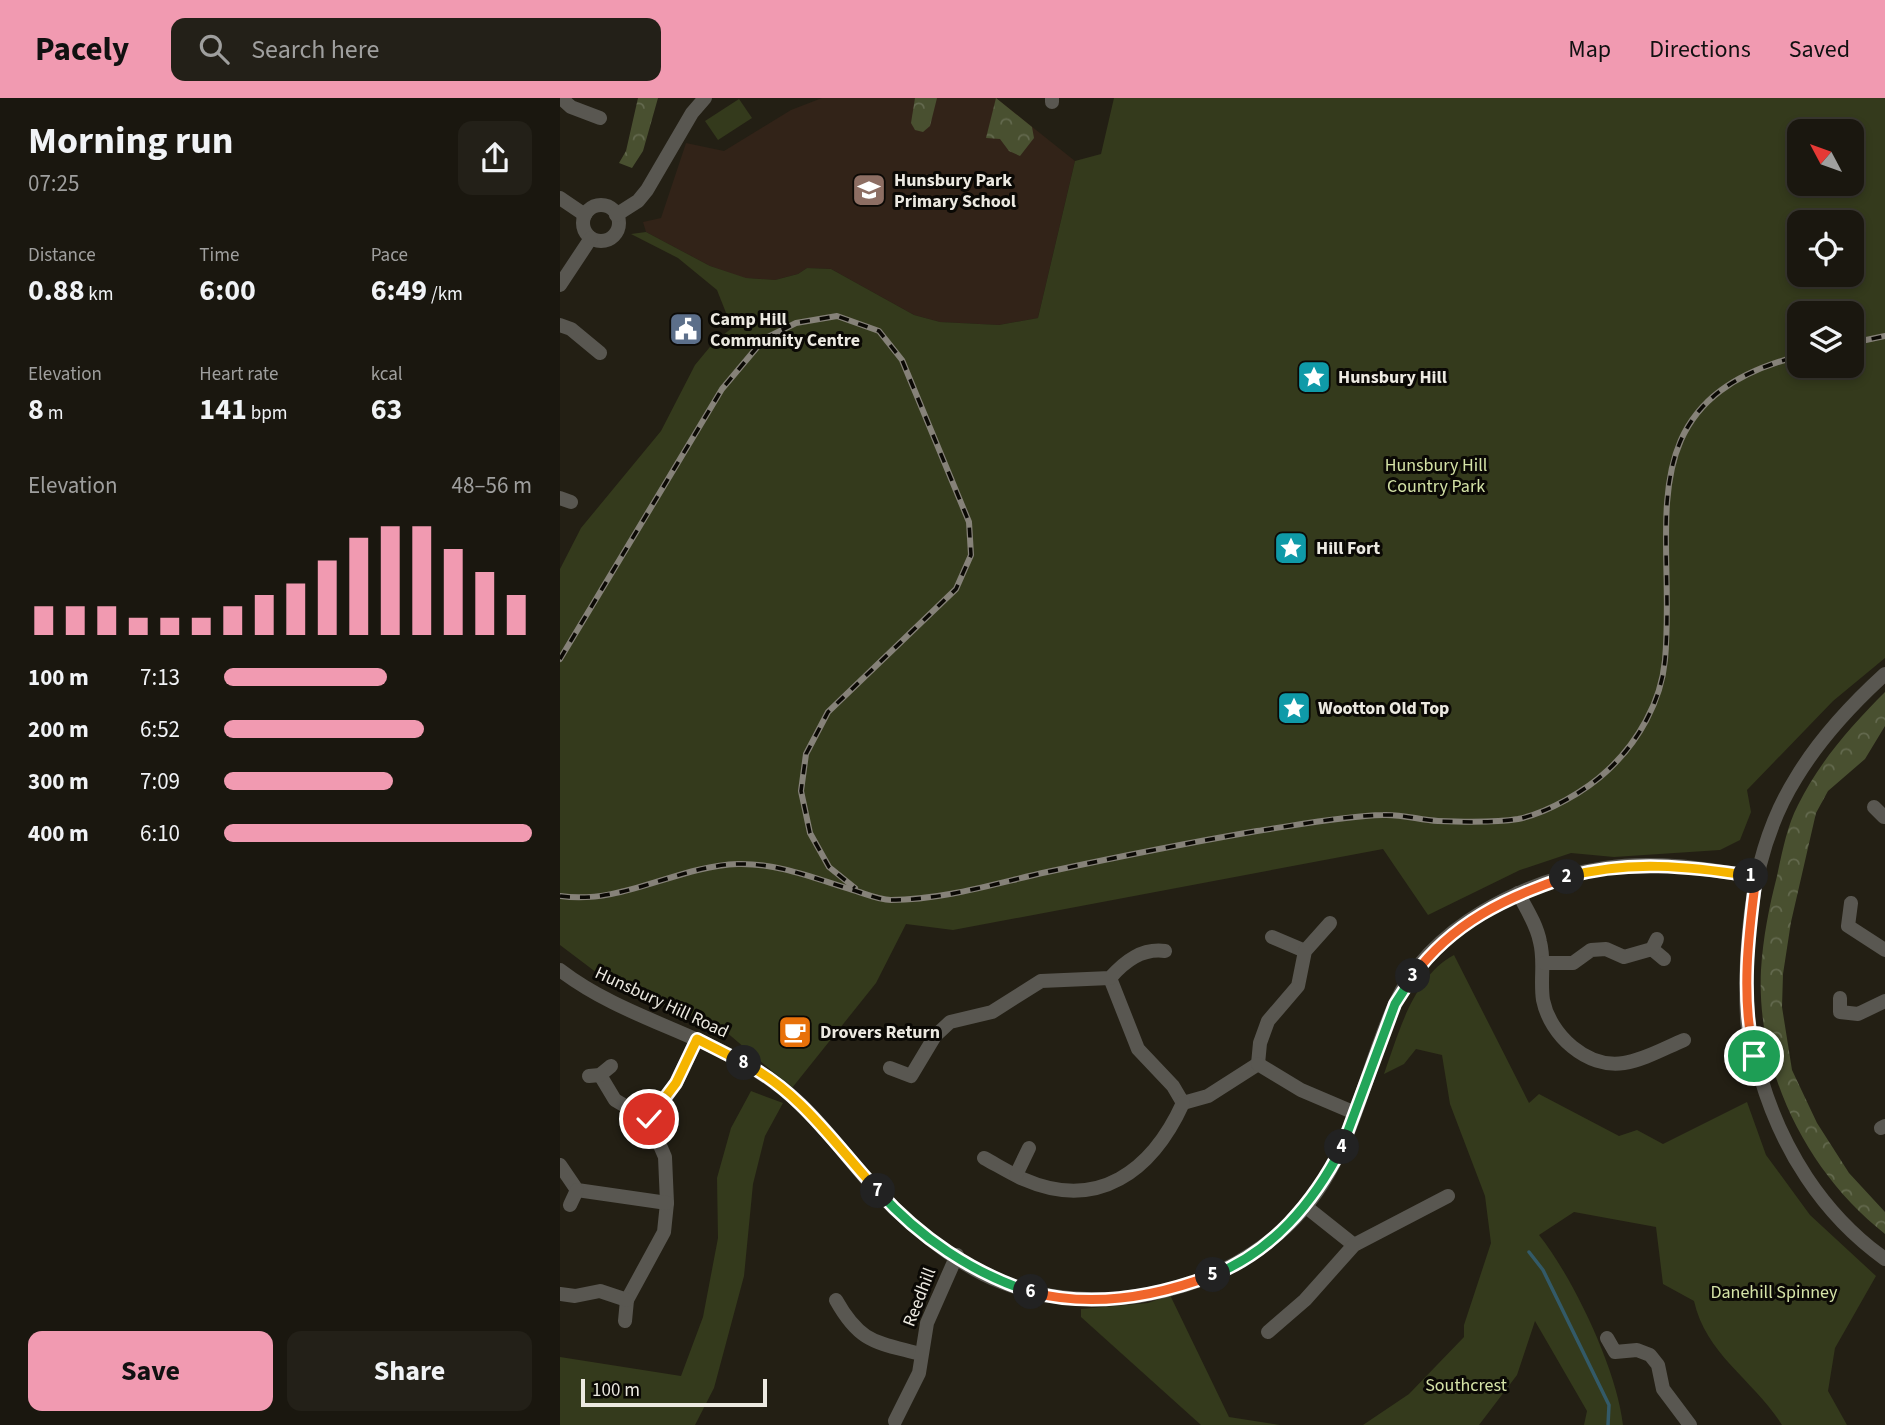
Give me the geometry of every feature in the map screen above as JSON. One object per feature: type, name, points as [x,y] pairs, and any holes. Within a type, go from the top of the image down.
[{"type":"street","points":[[561,98],[571,107],[600,118]]},
{"type":"street","points":[[616,215],[638,201],[692,113],[705,98]]},
{"type":"street","points":[[560,198],[585,215]]},
{"type":"street","points":[[600,206],[611,209],[616,215],[618,226],[613,236],[602,241],[591,238],[583,225],[585,215],[600,206]]},
{"type":"street","points":[[560,285],[591,238]]},
{"type":"street","points":[[560,324],[571,329],[600,354]]},
{"type":"street","points":[[1885,674],[1827,734],[1795,779],[1771,828],[1756,877],[1746,949],[1747,1020],[1768,1102],[1784,1142],[1805,1177],[1836,1216],[1885,1259]]},
{"type":"street","name":"Hunsbury Hill Road","points":[[560,971],[604,999],[697,1039],[777,1084],[806,1109],[895,1210],[926,1236],[975,1270],[1035,1293],[1101,1301],[1183,1286],[1220,1272],[1279,1234],[1305,1206],[1327,1176],[1355,1113],[1395,1004],[1417,970],[1453,934],[1483,911],[1518,893],[1606,867],[1691,866],[1756,877]]},
{"type":"street","points":[[1518,893],[1540,938],[1544,963],[1544,1002],[1551,1024],[1566,1042],[1584,1055],[1608,1064],[1624,1063],[1679,1047]]},
{"type":"street","points":[[1851,903],[1842,930],[1885,950]]},
{"type":"street","points":[[1258,1064],[1260,1043],[1268,1021],[1298,986],[1305,951],[1330,923]]},
{"type":"street","points":[[1272,937],[1305,951]]},
{"type":"street","points":[[1544,963],[1573,963],[1591,950],[1606,949],[1625,957],[1655,944],[1664,959]]},
{"type":"street","points":[[890,1068],[911,1076],[935,1036],[950,1022],[992,1012],[1041,981],[1110,978],[1122,964],[1140,953],[1165,951]]},
{"type":"street","points":[[1110,978],[1138,1049],[1173,1086],[1183,1103]]},
{"type":"street","points":[[1839,1012],[1858,1014],[1885,1001]]},
{"type":"street","points":[[649,1119],[676,1083],[697,1039]]},
{"type":"street","points":[[1258,1064],[1301,1090],[1355,1113]]},
{"type":"street","points":[[984,1158],[1016,1175],[1060,1190],[1080,1191],[1125,1177],[1144,1164],[1161,1145],[1183,1103],[1208,1096],[1258,1064]]},
{"type":"street","points":[[600,1072],[615,1100],[649,1119],[665,1157],[667,1203],[664,1232],[627,1300],[625,1321]]},
{"type":"street","points":[[1016,1175],[1029,1148]]},
{"type":"street","points":[[560,1165],[577,1190],[667,1203]]},
{"type":"street","points":[[570,1205],[577,1190]]},
{"type":"street","points":[[1268,1332],[1306,1300],[1354,1245],[1448,1196]]},
{"type":"street","points":[[1305,1206],[1354,1245]]},
{"type":"street","name":"Reedhill","points":[[896,1424],[919,1373],[920,1354],[934,1301],[957,1255]]},
{"type":"street","points":[[560,1294],[575,1296],[600,1291],[627,1300]]},
{"type":"street","name":"Reedhill","points":[[836,1300],[850,1325],[873,1341],[920,1354]]},
{"type":"street","points":[[1607,1338],[1615,1352],[1637,1350],[1650,1355],[1658,1364],[1663,1389],[1690,1425]]},
{"type":"shaded area","name":"Hunsbury Park Primary School","points":[[822,98],[996,98],[1075,161],[1038,318],[999,325],[940,322],[914,315],[831,269],[807,268],[798,274],[775,280],[744,278],[710,266],[646,232],[643,222],[661,218],[686,143],[724,151],[791,110]]},
{"type":"green space","points":[[638,98],[658,98],[643,151],[632,168],[619,163],[626,151]]},
{"type":"green space","points":[[915,98],[937,98],[930,126],[923,132],[915,130],[911,123]]},
{"type":"green space","points":[[996,98],[1032,127],[1034,138],[1020,156],[1009,151],[1000,139],[986,138]]},
{"type":"green space","name":"Hunsbury Hill Country Park","points":[[1114,98],[1885,98],[1885,658],[1833,701],[1747,790],[1751,812],[1740,840],[1720,850],[1614,857],[1571,853],[1520,870],[1428,915],[1383,849],[953,930],[906,924],[876,983],[792,1088],[718,1025],[632,994],[601,976],[560,945],[560,569],[581,528],[661,431],[695,365],[714,342],[732,328],[717,290],[678,258],[631,234],[646,232],[710,266],[746,278],[775,280],[798,274],[807,268],[831,269],[914,315],[940,322],[999,325],[1038,318],[1075,161],[1101,154]]},
{"type":"green space","points":[[739,99],[752,118],[718,140],[705,121]]},
{"type":"green space","points":[[1885,692],[1885,726],[1865,759],[1828,791],[1816,813],[1791,922],[1783,974],[1782,1007],[1792,1070],[1817,1123],[1849,1173],[1885,1212],[1885,1234],[1857,1209],[1832,1181],[1810,1150],[1792,1117],[1777,1082],[1767,1045],[1761,970],[1771,899],[1794,813],[1826,759]]},
{"type":"green space","name":"Danehill Spinney","points":[[1454,955],[1529,1103],[1539,1094],[1619,1136],[1637,1130],[1663,1144],[1747,1102],[1766,1155],[1810,1215],[1876,1276],[1835,1348],[1828,1391],[1847,1425],[1782,1425],[1709,1337],[1694,1301],[1663,1284],[1656,1227],[1574,1212],[1539,1235],[1566,1276],[1592,1326],[1612,1378],[1623,1425],[1584,1425],[1587,1411],[1535,1321],[1517,1375],[1479,1425],[1363,1425],[1409,1394],[1464,1337],[1464,1325],[1491,1243],[1485,1196],[1450,1104],[1442,1055],[1416,1049],[1404,1064],[1384,1074],[1402,1024],[1418,991],[1440,965]]},
{"type":"green space","points":[[751,1091],[783,1103],[765,1136],[753,1184],[744,1276],[714,1388],[695,1425],[560,1425],[560,1357],[681,1376],[703,1317],[718,1238],[717,1178],[731,1128]]},
{"type":"green space","points":[[1170,1295],[1229,1417],[1280,1425],[1201,1425],[1081,1317],[1081,1309],[1148,1303]]},
{"type":"waterway","points":[[1529,1252],[1543,1270],[1609,1405],[1608,1425]]},
{"type":"railway","points":[[560,659],[722,389],[764,339],[796,323],[837,316],[879,331],[902,360],[969,522],[971,555],[956,589],[828,712],[806,754],[801,791],[810,833],[829,867],[855,888]]},
{"type":"railway","points":[[1864,340],[1885,336]]},
{"type":"railway","points":[[560,896],[605,895],[715,866],[753,864],[782,869],[882,899],[911,899],[970,890],[1178,845],[1320,821],[1390,815],[1438,821],[1489,822],[1518,819],[1541,812],[1578,793],[1619,759],[1638,734],[1659,691],[1665,660],[1667,611],[1666,517],[1671,475],[1682,437],[1706,404],[1743,377],[1787,360]]},
{"type":"place","name":"Hunsbury Park Primary School","points":[[869,190]]},
{"type":"place","name":"Camp Hill Community Centre","points":[[686,329]]},
{"type":"place","name":"Hunsbury Hill","points":[[1314,377]]},
{"type":"place","name":"Hill Fort","points":[[1291,548]]},
{"type":"place","name":"Wootton Old Top","points":[[1294,708]]},
{"type":"place","name":"Drovers Return","points":[[795,1032]]},
{"type":"route","points":[[649,1119],[676,1083],[697,1039],[751,1066],[777,1084],[806,1109],[895,1210],[926,1236],[975,1270],[1003,1283],[1035,1293],[1101,1301],[1183,1286],[1220,1272],[1279,1234],[1305,1206],[1327,1176],[1342,1147],[1395,1004],[1403,990],[1424,961],[1453,934],[1483,911],[1518,893],[1606,867],[1691,866],[1756,877],[1746,949],[1747,1020],[1754,1056]]},
{"type":"park label","name":"Southcrest","points":[[1466,1385]]}]
